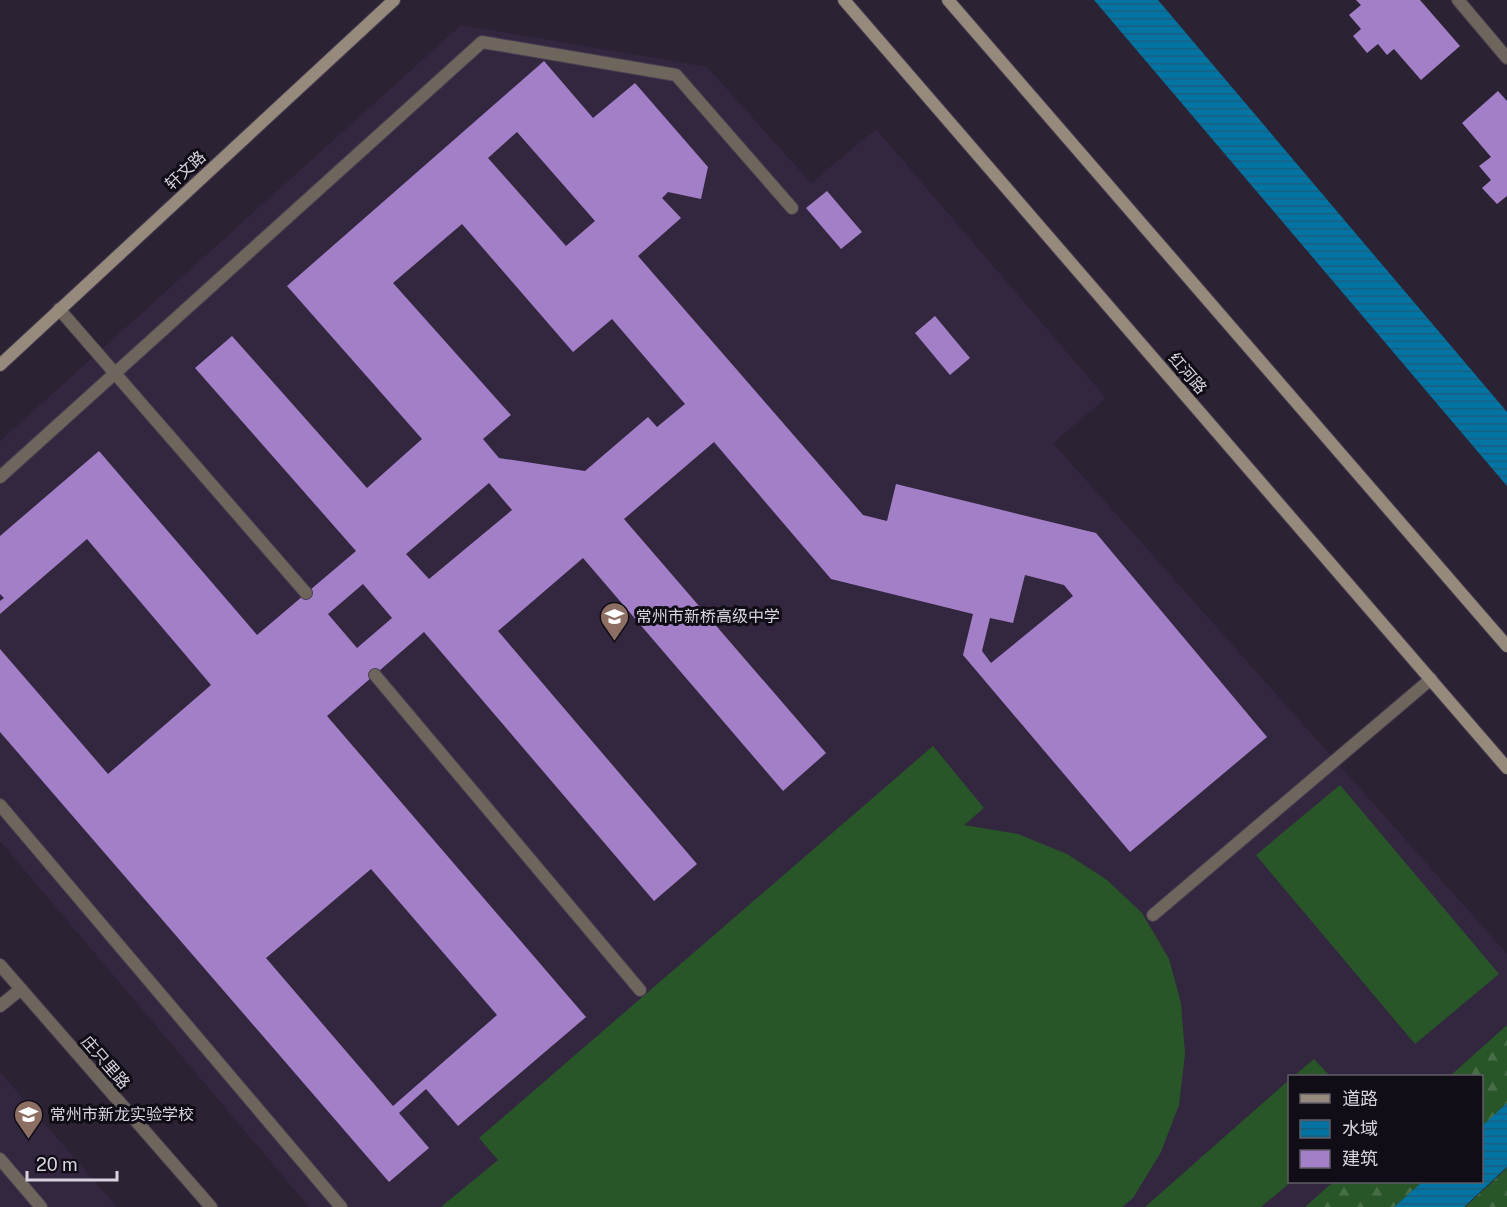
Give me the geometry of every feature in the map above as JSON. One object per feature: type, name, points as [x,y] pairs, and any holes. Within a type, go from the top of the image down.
[{"type":"street","name":"轩文路","points":[[0,365],[394,0]]},
{"type":"street","name":"红河路","points":[[844,0],[1507,768]]},
{"type":"street","points":[[948,0],[1507,646]]},
{"type":"street","points":[[1458,0],[1507,58]]},
{"type":"street","points":[[0,477],[482,42],[676,75],[792,208]]},
{"type":"street","points":[[59,309],[306,593]]},
{"type":"street","points":[[375,675],[640,990]]},
{"type":"street","points":[[1153,915],[1431,680]]},
{"type":"street","points":[[0,805],[341,1207]]},
{"type":"street","name":"庄只里路","points":[[0,965],[211,1207]]},
{"type":"street","points":[[0,1006],[21,989]]},
{"type":"street","points":[[0,1160],[41,1207]]},
{"type":"shaded area","name":"常州市新桥高级中学","points":[[461,25],[707,67],[811,183],[876,129],[1106,398],[1053,443],[1507,954],[1507,1025],[1451,1075],[1288,1075],[1288,1183],[1332,1183],[1305,1207],[309,1207],[0,841],[0,441]]},
{"type":"shaded area","name":"常州市新龙实验学校","points":[[0,1072],[117,1207],[0,1207]]},
{"type":"green space","points":[[933,746],[984,808],[964,825],[1018,834],[1067,854],[1107,880],[1142,913],[1169,959],[1181,1003],[1185,1054],[1179,1105],[1161,1152],[1133,1198],[1122,1207],[441,1207],[498,1160],[479,1138]]},
{"type":"green space","points":[[1340,785],[1499,974],[1415,1044],[1256,855]]},
{"type":"green space","points":[[1507,1025],[1507,1103],[1483,1126],[1483,1075],[1451,1075]]},
{"type":"green space","points":[[1314,1059],[1329,1075],[1295,1075]]},
{"type":"green space","points":[[1288,1081],[1290,1183],[1261,1207],[1145,1207]]},
{"type":"green space","points":[[1507,1168],[1507,1207],[1465,1207]]},
{"type":"green space","points":[[1332,1183],[1421,1183],[1394,1207],[1305,1207]]},
{"type":"water","points":[[1094,0],[1158,0],[1507,412],[1507,486]]},
{"type":"water","points":[[1507,1103],[1507,1167],[1464,1207],[1394,1207],[1421,1183],[1483,1183],[1483,1125]]},
{"type":"building","points":[[1356,0],[1420,0],[1460,46],[1421,80],[1394,49],[1387,55],[1378,44],[1367,53],[1353,36],[1361,29],[1349,15],[1361,5]]},
{"type":"building","points":[[544,61],[593,118],[635,83],[708,167],[701,199],[668,192],[662,198],[681,218],[638,256],[863,515],[887,521],[896,484],[1096,533],[1267,737],[1130,852],[963,655],[973,614],[831,579],[714,442],[624,519],[826,753],[783,791],[583,558],[498,631],[697,864],[654,901],[424,632],[327,716],[586,1017],[458,1126],[426,1089],[399,1113],[429,1148],[389,1182],[0,732],[0,649],[108,774],[211,685],[87,539],[0,614],[0,601],[4,598],[0,594],[0,536],[99,451],[257,635],[356,551],[195,368],[232,336],[367,488],[422,439],[287,286]],"holes":[[[517,132],[595,221],[566,246],[488,158]],[[462,224],[573,352],[612,319],[685,404],[657,427],[648,417],[585,471],[499,458],[483,439],[511,415],[393,283]],[[489,483],[512,510],[429,579],[406,554]],[[1025,575],[1064,585],[1073,596],[991,663],[982,651],[990,618],[1013,623]],[[363,584],[392,618],[357,648],[328,614]],[[371,869],[497,1015],[393,1106],[266,958]]]},
{"type":"building","points":[[1498,91],[1507,101],[1507,196],[1497,204],[1482,188],[1491,180],[1479,166],[1491,157],[1462,123]]},
{"type":"building","points":[[827,191],[862,232],[841,249],[806,208]]},
{"type":"building","points":[[935,316],[970,358],[950,375],[915,333]]},
{"type":"place","name":"常州市新桥高级中学","points":[[615,642]]},
{"type":"place","name":"常州市新龙实验学校","points":[[29,1140]]}]
